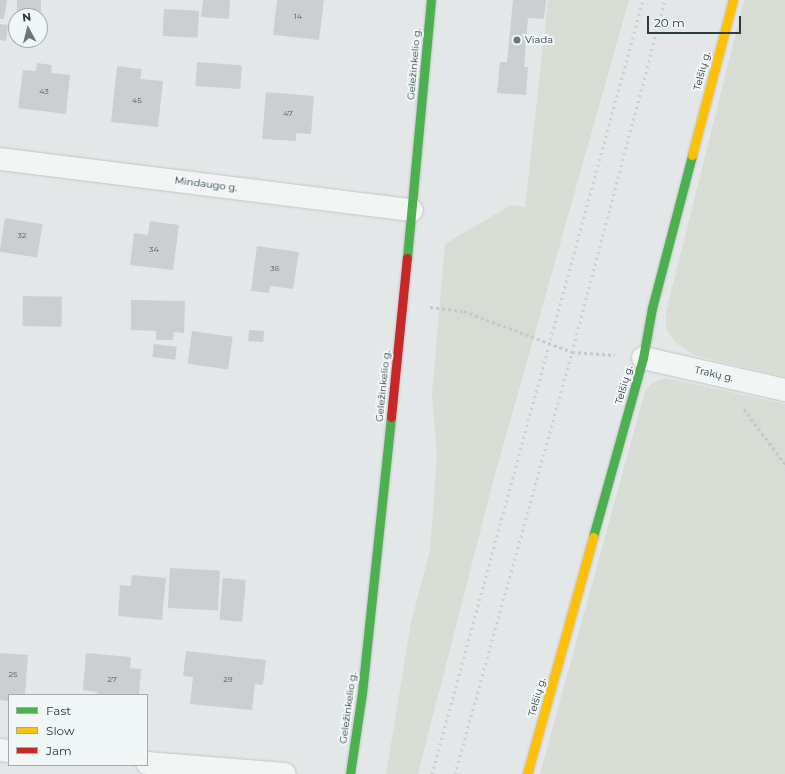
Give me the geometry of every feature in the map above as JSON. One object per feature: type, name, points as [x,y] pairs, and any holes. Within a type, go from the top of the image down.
[{"type":"street","name":"Geležinkelio g.","points":[[350,774],[362,692],[412,210],[431,0]]},
{"type":"street","name":"Telšių g.","points":[[527,774],[643,358],[652,308],[666,250],[733,0]]},
{"type":"street","name":"Mindaugo g.","points":[[0,159],[412,210]]},
{"type":"street","name":"Trakų g.","points":[[643,358],[785,390]]},
{"type":"street","points":[[148,762],[285,774]]},
{"type":"path","points":[[403,299],[435,309],[464,311],[572,352],[643,358]]},
{"type":"path","points":[[717,375],[785,464]]},
{"type":"shaded area","points":[[548,0],[629,0],[494,478],[418,774],[386,774],[411,622],[430,551],[437,457],[432,394],[445,244],[511,205],[525,207]]},
{"type":"shaded area","points":[[744,0],[785,0],[785,377],[694,355],[675,342],[666,328],[666,312]]},
{"type":"shaded area","points":[[666,378],[785,404],[785,774],[540,774],[645,391],[652,383]]},
{"type":"building","points":[[0,0],[7,0],[4,19],[0,19]]},
{"type":"building","points":[[17,0],[41,0],[41,8],[17,8]]},
{"type":"building","points":[[203,0],[230,0],[229,19],[201,17]]},
{"type":"building","points":[[277,0],[324,0],[319,40],[273,35]]},
{"type":"building","name":"Viada","points":[[513,0],[546,0],[544,19],[528,18],[524,67],[528,67],[526,95],[497,93],[500,62],[507,62]]},
{"type":"building","points":[[164,9],[199,11],[198,38],[163,36]]},
{"type":"building","points":[[0,24],[8,25],[6,41],[0,40]]},
{"type":"building","points":[[197,62],[242,65],[240,89],[195,86]]},
{"type":"building","points":[[37,63],[52,65],[51,73],[70,75],[66,114],[18,108],[23,70],[36,71]]},
{"type":"building","points":[[117,66],[142,69],[140,79],[163,81],[158,127],[111,122]]},
{"type":"building","points":[[266,92],[314,96],[311,134],[296,133],[296,141],[262,139]]},
{"type":"building","points":[[5,218],[43,224],[37,258],[0,252]]},
{"type":"building","points":[[150,221],[179,225],[173,270],[130,265],[134,233],[148,235]]},
{"type":"building","points":[[257,246],[299,252],[293,289],[270,286],[269,293],[251,291]]},
{"type":"building","points":[[23,296],[62,297],[61,327],[22,326]]},
{"type":"building","points":[[131,300],[185,301],[184,333],[174,332],[173,340],[156,340],[156,331],[131,330]]},
{"type":"building","points":[[249,330],[264,331],[263,342],[248,341]]},
{"type":"building","points":[[192,331],[233,337],[228,369],[187,364]]},
{"type":"building","points":[[154,344],[177,347],[175,360],[152,357]]},
{"type":"building","points":[[170,568],[220,571],[218,611],[168,608]]},
{"type":"building","points":[[132,575],[166,578],[162,620],[118,616],[120,585],[131,586]]},
{"type":"building","points":[[223,578],[246,580],[242,622],[219,620]]},
{"type":"building","points":[[186,651],[266,660],[263,685],[255,684],[252,710],[190,704],[193,677],[183,676]]},
{"type":"building","points":[[0,653],[28,655],[25,694],[8,694],[8,701],[0,700]]},
{"type":"building","points":[[86,653],[131,657],[130,668],[141,669],[139,694],[97,694],[97,692],[83,690]]},
{"type":"railway","points":[[432,774],[643,0]]},
{"type":"railway","points":[[455,774],[572,352],[665,0]]},
{"type":"traffic: fast","points":[[407,258],[431,0]]},
{"type":"traffic: fast","points":[[593,537],[643,358],[652,308],[692,155]]},
{"type":"traffic: fast","points":[[350,774],[362,693],[391,417]]},
{"type":"traffic: slow","points":[[692,155],[733,0]]},
{"type":"traffic: slow","points":[[527,774],[593,537]]},
{"type":"traffic: jam","points":[[391,417],[407,258]]},
{"type":"place","name":"Viada","points":[[517,40]]}]
